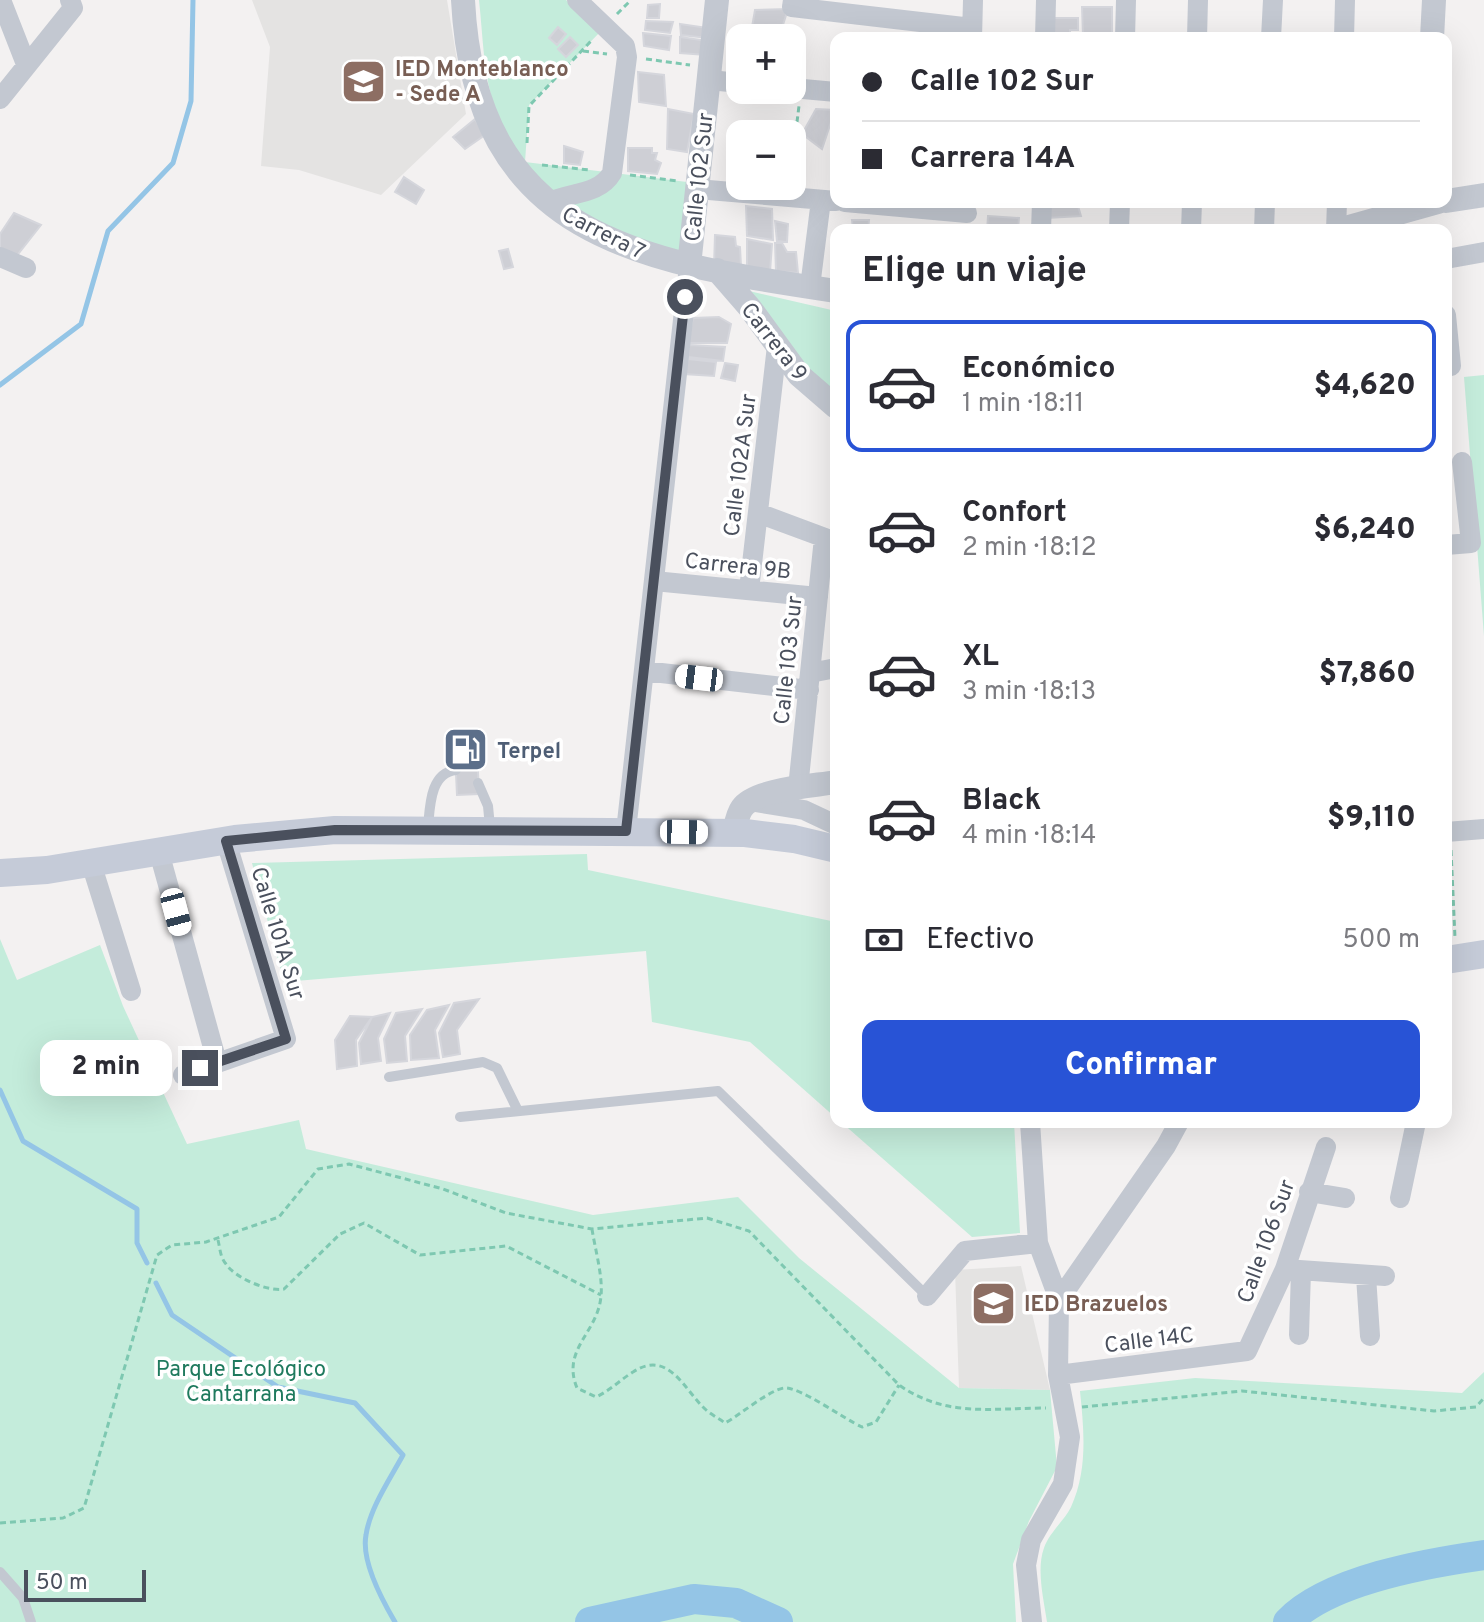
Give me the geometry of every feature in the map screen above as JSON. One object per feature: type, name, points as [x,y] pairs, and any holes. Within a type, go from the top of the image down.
[{"type":"main road","points":[[0,873],[91,863],[226,841],[335,830],[734,833],[794,839],[830,848]]},
{"type":"main road","points":[[1452,959],[1484,954]]},
{"type":"street","points":[[1,0],[26,64]]},
{"type":"street","name":"Carrera 7","points":[[463,0],[469,57],[486,118],[497,142],[524,178],[549,202],[610,239],[651,256],[689,266],[830,290]]},
{"type":"street","points":[[549,202],[595,189],[612,173],[627,57],[625,46],[577,0]]},
{"type":"street","name":"Calle 102 Sur","points":[[626,831],[717,0]]},
{"type":"street","points":[[972,32],[973,0]]},
{"type":"street","points":[[1045,32],[1046,0]]},
{"type":"street","points":[[1125,32],[1126,0]]},
{"type":"street","points":[[1197,32],[1198,0]]},
{"type":"street","points":[[1271,32],[1273,0]]},
{"type":"street","points":[[1344,32],[1345,0]]},
{"type":"street","points":[[1432,32],[1434,0]]},
{"type":"street","points":[[792,3],[890,9],[969,32]]},
{"type":"street","points":[[0,99],[72,4]]},
{"type":"street","points":[[709,80],[726,82]]},
{"type":"street","points":[[806,89],[830,91]]},
{"type":"street","points":[[697,189],[829,201],[810,287]]},
{"type":"street","points":[[1452,199],[1484,195]]},
{"type":"street","points":[[910,208],[967,215]]},
{"type":"street","points":[[1358,224],[1413,208]]},
{"type":"street","points":[[1452,258],[1484,252]]},
{"type":"street","points":[[0,257],[26,268]]},
{"type":"street","name":"Carrera 9","points":[[717,270],[750,308],[799,375],[830,402]]},
{"type":"street","name":"Calle 102A Sur","points":[[749,590],[777,346]]},
{"type":"street","points":[[1452,545],[1471,543],[1462,462]]},
{"type":"street","points":[[758,513],[830,540]]},
{"type":"street","name":"Calle 103 Sur","points":[[798,788],[818,597],[830,540]]},
{"type":"street","name":"Carrera 9B","points":[[654,581],[818,597]]},
{"type":"street","points":[[644,671],[809,682],[830,671]]},
{"type":"street","points":[[734,833],[737,818],[749,801],[830,783]]},
{"type":"street","points":[[749,801],[804,810],[830,822]]},
{"type":"street","points":[[1452,831],[1484,829]]},
{"type":"street","name":"Calle 101A Sur","points":[[217,1062],[286,1039],[226,841]]},
{"type":"street","points":[[159,852],[217,1062],[183,1075]]},
{"type":"street","points":[[91,863],[131,991]]},
{"type":"street","points":[[1030,1128],[1038,1243],[1059,1300],[1058,1375],[1070,1437],[1063,1484],[1031,1540],[1026,1565],[1032,1622]]},
{"type":"street","points":[[1059,1300],[1176,1128]]},
{"type":"street","points":[[1400,1198],[1415,1128]]},
{"type":"street","name":"Calle 106 Sur","points":[[1247,1351],[1293,1270],[1309,1192],[1326,1147]]},
{"type":"street","points":[[1309,1192],[1345,1198]]},
{"type":"street","points":[[927,1296],[965,1251],[1038,1243]]},
{"type":"street","points":[[1299,1335],[1293,1270],[1375,1276],[1370,1336]]},
{"type":"street","name":"Calle 14C","points":[[1058,1375],[1247,1351]]},
{"type":"lane","points":[[427,829],[438,780],[448,771],[456,770]]},
{"type":"lane","points":[[478,783],[488,806],[490,829]]},
{"type":"lane","points":[[389,1077],[483,1062],[497,1068],[518,1111]]},
{"type":"lane","points":[[460,1117],[718,1091],[927,1296]]},
{"type":"lane","points":[[0,1572],[23,1598],[31,1622]]},
{"type":"path","points":[[524,178],[529,106],[631,0]]},
{"type":"path","points":[[0,1523],[63,1518],[84,1508],[157,1255],[172,1245],[217,1238],[279,1217],[318,1169],[349,1164],[443,1189],[506,1213],[592,1229],[707,1218],[749,1231],[899,1385],[917,1398],[948,1409],[1066,1409],[1242,1391],[1434,1411],[1476,1407],[1484,1398]]},
{"type":"path","points":[[217,1238],[222,1259],[229,1269],[273,1291],[284,1289],[340,1234],[364,1223],[420,1255],[506,1246],[601,1295]]},
{"type":"path","points":[[592,1229],[601,1295],[597,1313],[574,1356],[570,1372],[577,1388],[596,1397],[616,1387],[635,1370],[655,1366],[674,1372],[704,1408],[725,1423],[783,1388],[802,1391],[837,1416],[862,1427],[876,1422],[899,1385]]},
{"type":"shaded area","name":"IED Monteblanco - Sede A","points":[[252,0],[447,0],[466,114],[381,195],[299,170],[261,166],[270,47]]},
{"type":"shaded area","name":"IED Brazuelos","points":[[1021,1266],[1050,1390],[959,1388],[955,1270]]},
{"type":"green space","points":[[479,0],[566,0],[601,31],[529,105],[525,162],[508,137],[491,96]]},
{"type":"green space","points":[[525,162],[687,182],[680,253],[622,233],[569,204]]},
{"type":"green space","points":[[749,291],[830,310],[830,388],[809,369]]},
{"type":"green space","points":[[1484,375],[1484,636],[1464,377]]},
{"type":"green space","points":[[587,854],[588,870],[830,921],[830,1113],[750,1042],[652,1022],[646,951],[284,982],[252,863]]},
{"type":"green space","name":"Parque Ecológico Cantarrana","points":[[0,939],[17,980],[100,945],[123,1006],[187,1144],[299,1120],[306,1149],[593,1215],[738,1197],[799,1258],[959,1388],[1050,1390],[1057,1467],[1029,1521],[1013,1564],[1016,1622],[0,1622]]},
{"type":"green space","points":[[848,1128],[1014,1128],[1020,1233],[972,1237]]},
{"type":"green space","points":[[1484,1372],[1484,1622],[1047,1622],[1041,1585],[1042,1556],[1049,1537],[1071,1507],[1080,1479],[1083,1435],[1080,1391],[1195,1378],[1462,1393]]},
{"type":"building","points":[[660,4],[659,18],[647,18],[648,5]]},
{"type":"building","points":[[1082,7],[1112,7],[1112,32],[1083,32]]},
{"type":"building","points":[[788,9],[783,24],[753,24],[755,10]]},
{"type":"building","points":[[1047,18],[1078,18],[1078,30],[1047,32]]},
{"type":"building","points":[[646,21],[673,22],[670,33],[645,30]]},
{"type":"building","points":[[680,24],[708,28],[708,38],[681,35]]},
{"type":"building","points":[[558,27],[566,34],[557,45],[549,38]]},
{"type":"building","points":[[643,33],[671,36],[669,50],[644,46]]},
{"type":"building","points":[[570,37],[578,45],[566,57],[558,49]]},
{"type":"building","points":[[680,37],[708,41],[706,55],[680,53]]},
{"type":"building","points":[[638,72],[664,75],[666,106],[639,102]]},
{"type":"building","points":[[668,109],[694,114],[687,152],[667,149]]},
{"type":"building","points":[[816,109],[830,110],[830,125],[822,149],[806,137],[806,127]]},
{"type":"building","points":[[475,119],[485,135],[465,149],[453,137]]},
{"type":"building","points":[[564,146],[583,152],[580,165],[564,163]]},
{"type":"building","points":[[628,148],[652,148],[652,153],[657,153],[655,160],[661,163],[657,174],[628,171]]},
{"type":"building","points":[[404,177],[424,190],[416,204],[395,192]]},
{"type":"building","points":[[746,206],[772,209],[773,240],[747,236]]},
{"type":"building","points":[[1048,208],[1079,208],[1081,216],[1047,218]]},
{"type":"building","points":[[14,213],[41,225],[15,258],[0,251],[0,234]]},
{"type":"building","points":[[988,216],[1019,218],[1018,224],[987,224]]},
{"type":"building","points":[[852,220],[869,220],[869,224],[852,224]]},
{"type":"building","points":[[775,221],[788,224],[787,242],[777,241]]},
{"type":"building","points":[[715,235],[735,237],[736,246],[740,247],[741,266],[714,266]]},
{"type":"building","points":[[747,239],[772,244],[770,272],[747,272]]},
{"type":"building","points":[[775,243],[782,243],[787,252],[796,252],[798,273],[776,271]]},
{"type":"building","points":[[508,249],[513,267],[504,269],[499,251]]},
{"type":"building","points":[[719,317],[731,324],[727,343],[687,343],[693,318]]},
{"type":"building","points":[[689,345],[725,347],[723,361],[688,357]]},
{"type":"building","points":[[688,359],[716,362],[714,376],[684,374]]},
{"type":"building","points":[[725,363],[738,365],[735,381],[721,378]]},
{"type":"building","name":"Terpel","points":[[476,730],[479,794],[457,795],[454,731]]},
{"type":"building","points":[[479,999],[457,1030],[460,1054],[443,1057],[439,1033],[454,1003]]},
{"type":"building","points":[[449,1005],[435,1030],[439,1058],[411,1060],[410,1035],[427,1010]]},
{"type":"building","points":[[422,1009],[405,1036],[407,1061],[387,1063],[384,1039],[396,1013]]},
{"type":"building","points":[[390,1013],[378,1038],[381,1061],[361,1064],[359,1043],[372,1017]]},
{"type":"building","points":[[350,1016],[372,1017],[356,1040],[357,1066],[337,1069],[335,1040]]},
{"type":"waterway","points":[[0,385],[81,324],[108,231],[173,163],[191,101],[193,0]]},
{"type":"waterway","points":[[0,1090],[23,1141],[137,1209],[137,1243],[147,1263]]},
{"type":"waterway","points":[[156,1283],[172,1315],[278,1387],[355,1403],[403,1455],[372,1514],[365,1545],[374,1580],[395,1622]]},
{"type":"waterway","points":[[1288,1622],[1306,1607],[1353,1584],[1407,1569],[1484,1555]]},
{"type":"waterway","points":[[590,1622],[694,1599],[736,1603],[778,1622]]},
{"type":"place","name":"IED Monteblanco - Sede A","points":[[364,81]]},
{"type":"place","name":"Terpel","points":[[466,750]]},
{"type":"place","name":"IED Brazuelos","points":[[993,1303]]},
{"type":"route","points":[[200,1068],[286,1039],[226,841],[335,830],[626,831],[685,297]]}]
